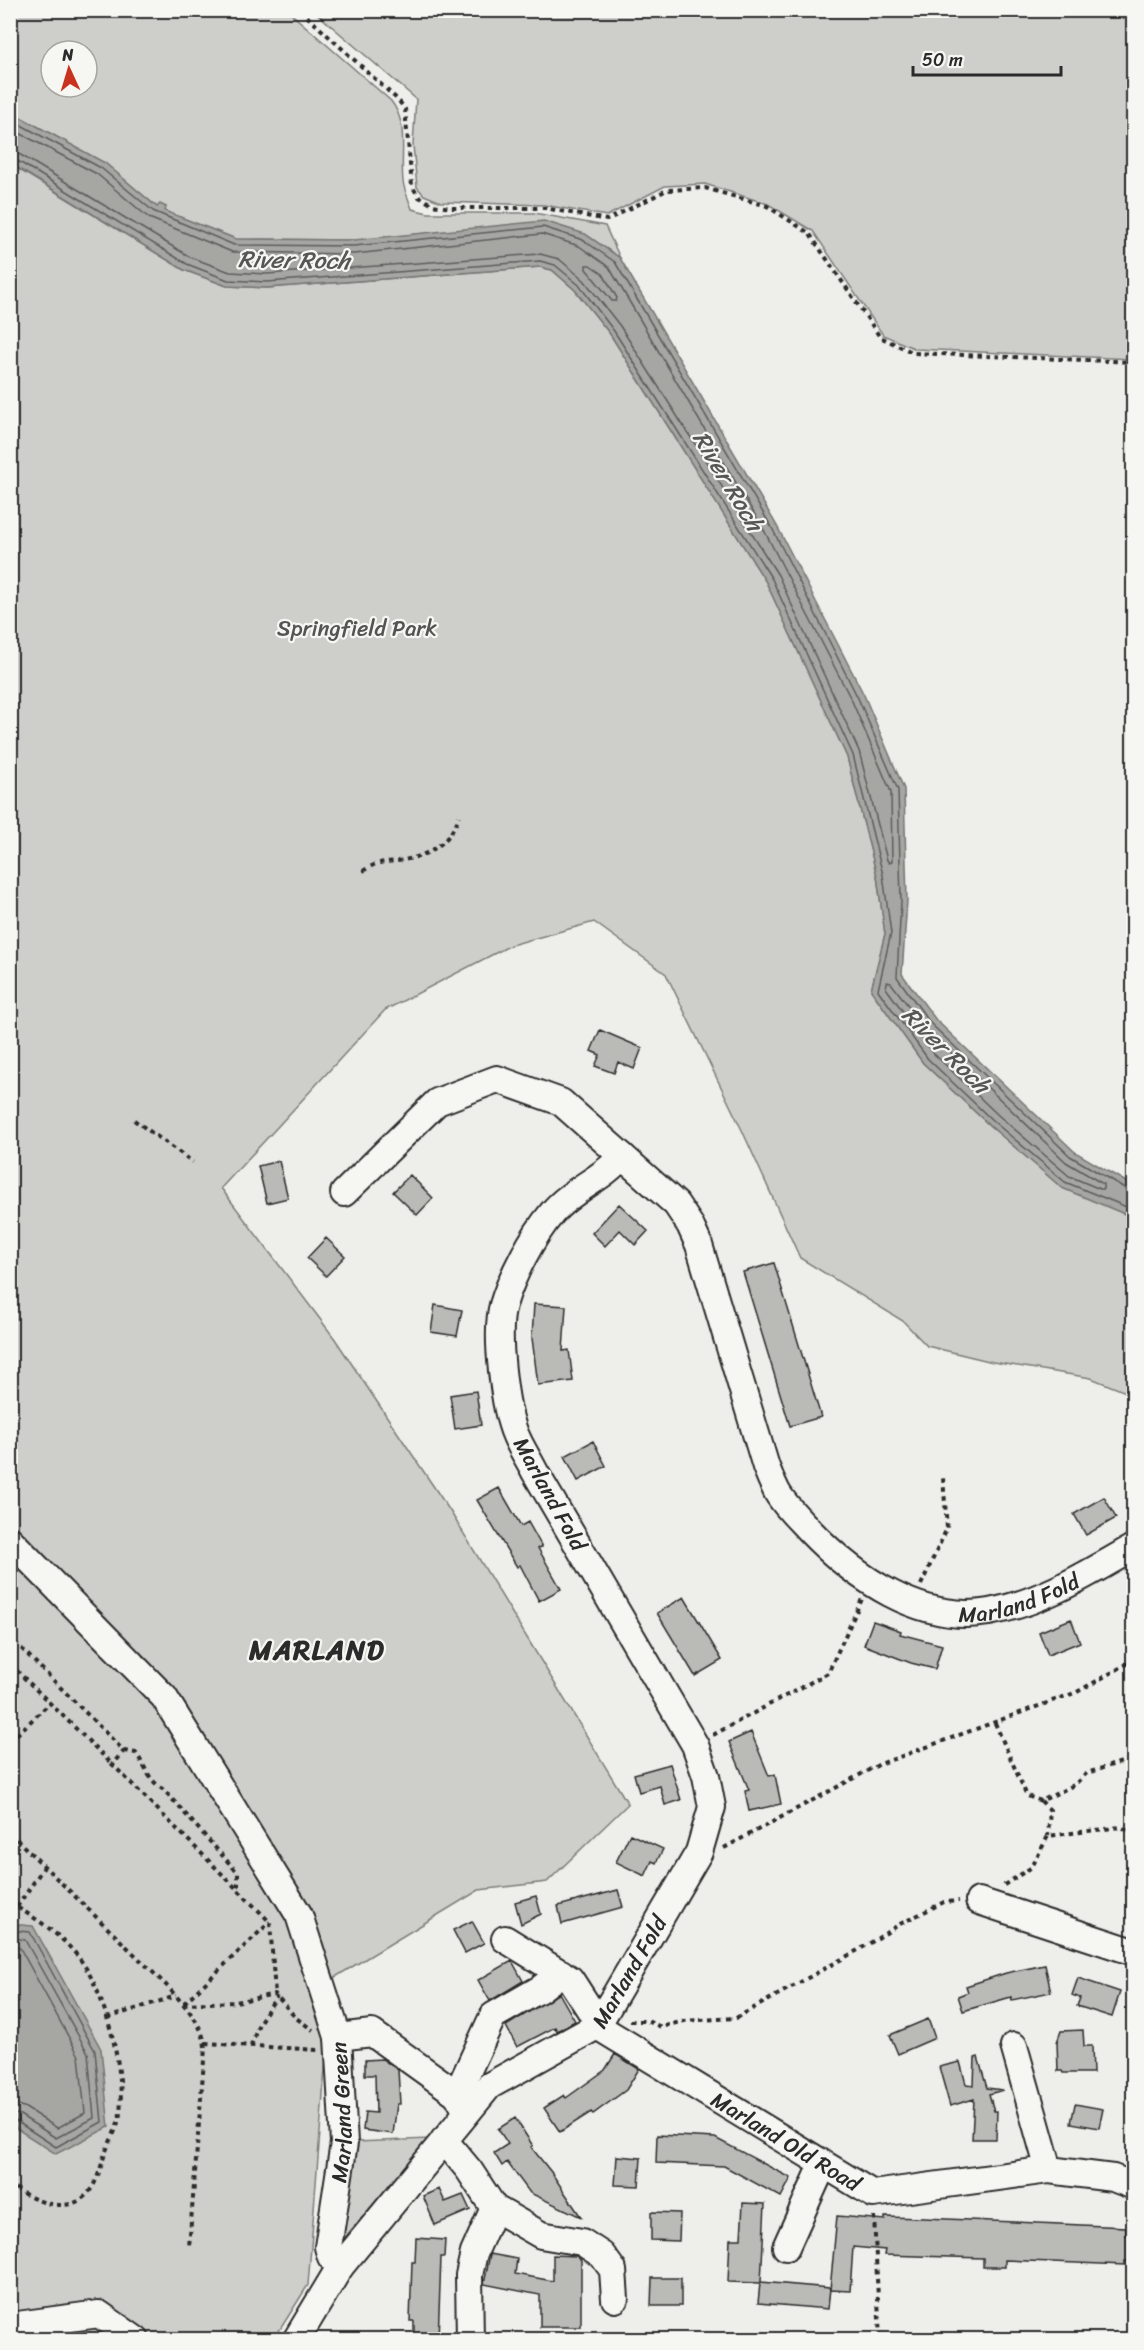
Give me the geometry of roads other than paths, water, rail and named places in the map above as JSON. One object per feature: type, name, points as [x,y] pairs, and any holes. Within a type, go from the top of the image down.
[{"type":"street","points":[[344,1193],[437,1102],[496,1079],[561,1102],[622,1156]]},
{"type":"street","name":"Marland Fold","points":[[296,2340],[340,2267],[444,2140],[462,2103],[597,2026],[699,1852],[712,1808],[706,1776],[694,1745],[515,1434],[507,1401],[502,1362],[500,1335],[503,1306],[532,1242],[559,1206],[593,1179],[608,1171],[622,1156],[676,1204],[690,1226],[717,1299],[766,1467],[777,1493],[818,1539],[870,1582],[933,1610],[961,1614],[987,1613],[1013,1607],[1068,1584],[1134,1547]]},
{"type":"street","points":[[10,1540],[164,1697],[300,1915],[332,2034]]},
{"type":"street","points":[[979,1901],[1134,1952]]},
{"type":"street","points":[[505,1939],[570,1979],[592,2013],[597,2026]]},
{"type":"street","points":[[462,2103],[493,2016],[540,1989],[561,1972]]},
{"type":"street","name":"Marland Old Road","points":[[597,2026],[873,2194],[1049,2170],[1113,2178],[1134,2186]]},
{"type":"street","name":"Marland Green","points":[[340,2267],[331,2257],[328,2247],[344,2143],[332,2034],[372,2033],[462,2103]]},
{"type":"street","points":[[1014,2046],[1049,2170]]},
{"type":"street","points":[[444,2140],[469,2170],[494,2208],[541,2235],[582,2242],[602,2255],[613,2270],[618,2285]]},
{"type":"street","points":[[786,2247],[823,2165]]},
{"type":"street","points":[[470,2340],[469,2275],[474,2253],[494,2208]]},
{"type":"street","points":[[10,2326],[99,2314],[136,2340]]},
{"type":"water","name":"River Roch","points":[[11,112],[105,163],[157,207],[160,204],[166,207],[165,211],[236,239],[354,240],[544,221],[585,234],[620,258],[777,526],[864,695],[904,789],[907,901],[902,974],[936,1020],[1075,1152],[1133,1186],[1133,1216],[1062,1188],[989,1125],[923,1063],[871,990],[885,934],[877,876],[847,757],[766,582],[610,334],[575,290],[552,270],[540,267],[267,288],[227,286],[184,270],[11,164]]},
{"type":"water","points":[[10,1924],[33,1926],[101,2049],[109,2127],[56,2154],[11,2125]]},
{"type":"district","name":"MARLAND","points":[[317,1649]]},
{"type":"park label","name":"Springfield Park","points":[[357,628]]}]
